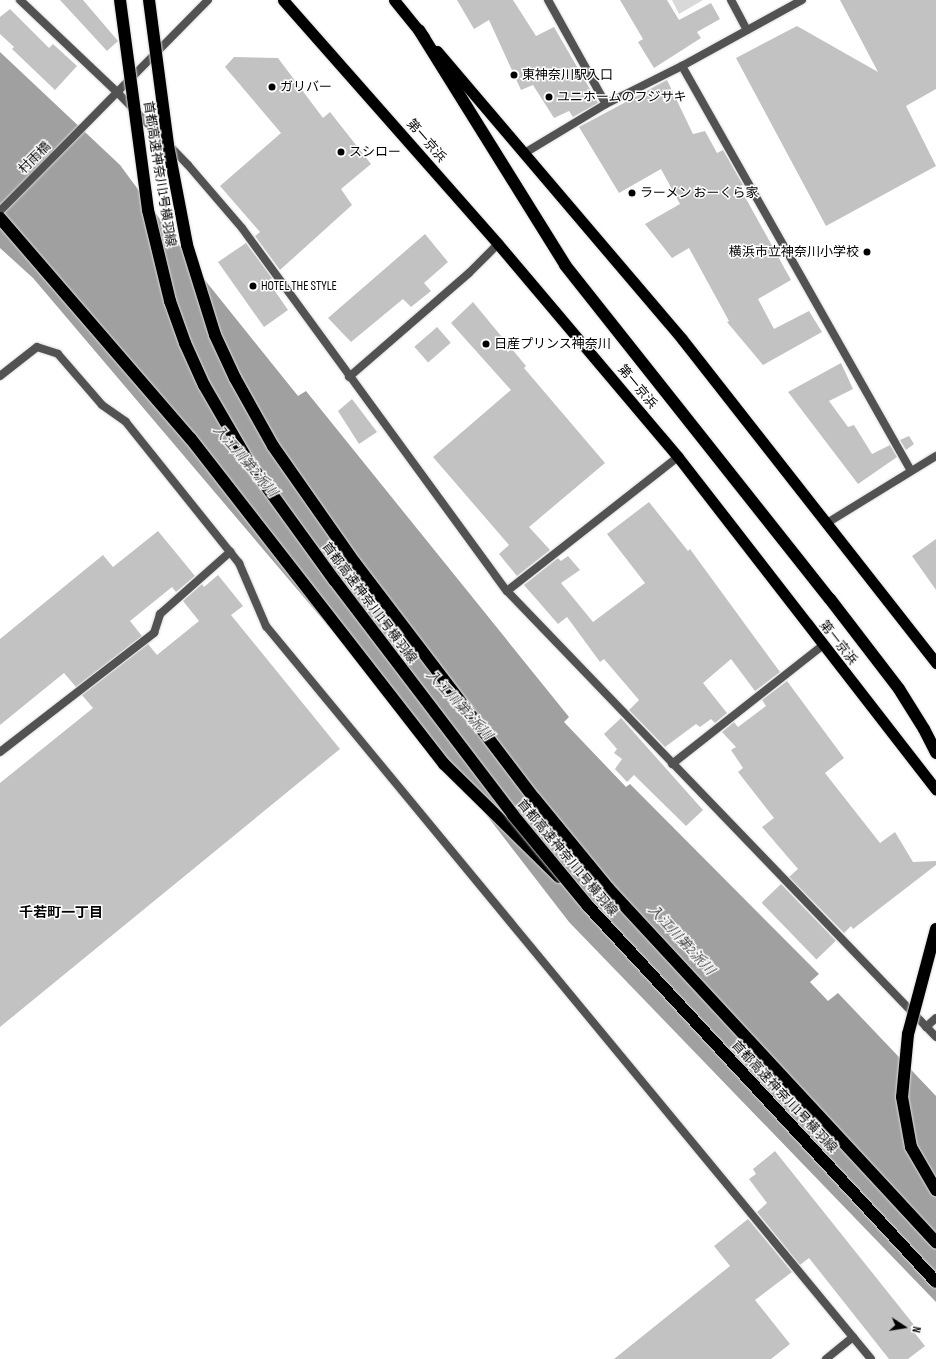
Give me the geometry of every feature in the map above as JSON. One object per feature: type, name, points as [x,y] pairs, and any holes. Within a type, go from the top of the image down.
[{"type":"highway","name":"首都高速神奈川1号横羽線","points":[[120,0],[140,158],[158,256],[185,343],[204,385],[248,461],[330,574],[513,815],[588,906],[936,1282]]},
{"type":"highway","name":"首都高速神奈川1号横羽線","points":[[149,0],[168,145],[187,245],[215,335],[235,378],[273,446],[356,563],[488,737],[608,888],[936,1242]]},
{"type":"highway","name":"第一京浜","points":[[283,0],[498,244],[678,457],[822,646],[936,790]]},
{"type":"highway","points":[[394,0],[523,154],[682,339],[936,663]]},
{"type":"highway","points":[[419,30],[564,265],[840,611],[906,700],[936,753]]},
{"type":"highway","points":[[0,218],[38,260],[190,439],[444,764],[588,906]]},
{"type":"highway","points":[[936,929],[908,1034],[902,1097],[911,1147],[925,1174],[936,1190]]},
{"type":"street","points":[[20,0],[117,92],[188,165],[242,228],[349,377],[507,591],[936,1037]]},
{"type":"street","name":"村雨橋","points":[[0,211],[208,0]]},
{"type":"street","points":[[548,0],[606,104]]},
{"type":"street","points":[[731,0],[747,30]]},
{"type":"street","points":[[523,154],[606,104],[682,66],[802,0]]},
{"type":"street","points":[[682,66],[911,471]]},
{"type":"street","points":[[349,377],[469,273],[498,244]]},
{"type":"street","points":[[0,376],[37,348],[58,354],[102,405],[126,422],[239,563],[266,626],[872,1359]]},
{"type":"street","points":[[827,523],[936,456]]},
{"type":"street","points":[[507,591],[678,457]]},
{"type":"street","points":[[0,752],[154,633],[160,614],[230,552]]},
{"type":"street","points":[[672,764],[822,646]]},
{"type":"street","points":[[926,1027],[936,1018]]},
{"type":"street","points":[[826,1359],[853,1337]]},
{"type":"shaded area","points":[[672,0],[703,0],[679,14]]},
{"type":"water","name":"入江川第2派川","points":[[0,52],[120,165],[204,279],[298,396],[306,391],[569,717],[564,722],[626,787],[630,784],[819,974],[810,982],[828,1001],[838,993],[936,1096],[936,1302],[569,922],[464,786],[33,278],[0,248]]},
{"type":"building","points":[[60,0],[83,0],[118,41],[107,51]]},
{"type":"building","points":[[457,0],[513,0],[536,36],[554,27],[598,103],[573,117],[569,111],[554,118],[533,85],[521,90],[489,20],[474,29]]},
{"type":"building","points":[[620,0],[667,0],[679,20],[711,3],[720,19],[697,32],[701,38],[654,68],[638,42],[643,39]]},
{"type":"building","points":[[840,0],[936,0],[936,89],[906,106],[936,166],[826,226],[736,58],[797,26],[878,72]]},
{"type":"building","points":[[10,9],[49,48],[53,44],[77,66],[55,90],[12,49],[14,47],[0,34],[0,17]]},
{"type":"building","points":[[234,57],[278,58],[323,118],[330,112],[371,164],[341,189],[352,205],[280,270],[255,236],[260,232],[220,186],[281,133],[225,67]]},
{"type":"building","points":[[667,80],[693,134],[705,131],[717,153],[723,150],[743,185],[739,186],[791,280],[758,299],[774,329],[809,311],[822,332],[763,365],[727,322],[729,321],[689,248],[672,258],[645,224],[680,204],[661,169],[619,193],[579,127]]},
{"type":"building","points":[[425,234],[448,262],[424,283],[431,291],[411,307],[403,299],[351,342],[328,318]]},
{"type":"building","name":"HOTEL THE STYLE","points":[[246,243],[272,278],[268,281],[288,310],[264,327],[218,262]]},
{"type":"building","points":[[473,302],[526,366],[524,368],[605,463],[529,527],[550,550],[517,576],[499,554],[509,545],[433,457],[511,390],[451,323]]},
{"type":"building","points":[[437,327],[451,343],[428,363],[414,347]]},
{"type":"building","points":[[841,363],[853,389],[829,401],[848,427],[854,425],[872,454],[890,445],[897,457],[858,484],[788,392]]},
{"type":"building","points":[[352,399],[377,432],[359,444],[338,411]]},
{"type":"building","points":[[909,436],[914,444],[906,450],[900,440]]},
{"type":"building","points":[[649,502],[688,551],[690,549],[780,672],[755,691],[731,659],[703,683],[727,713],[715,723],[711,719],[700,727],[696,724],[665,747],[629,710],[639,700],[604,659],[600,662],[567,617],[558,624],[524,585],[558,558],[561,561],[568,556],[580,570],[561,583],[593,622],[645,583],[607,534]]},
{"type":"building","points":[[158,531],[195,576],[176,592],[172,587],[130,621],[142,636],[76,687],[64,673],[0,725],[0,639],[103,555],[113,567]]},
{"type":"building","points":[[936,539],[936,590],[912,556]]},
{"type":"building","points":[[218,575],[243,606],[231,615],[340,749],[0,1027],[0,783],[93,708],[82,695],[148,644],[157,655],[199,621],[183,601],[202,584],[204,587]]},
{"type":"building","points":[[787,681],[844,758],[825,773],[880,843],[895,832],[913,862],[936,861],[936,865],[853,929],[851,926],[844,933],[789,877],[798,869],[762,827],[774,818],[738,772],[743,768],[731,750],[736,747],[722,732],[734,722],[738,727],[766,706],[762,700]]},
{"type":"building","points":[[621,718],[703,810],[686,826],[634,775],[627,782],[615,769],[622,759],[614,753],[617,749],[604,734]]},
{"type":"building","points":[[781,884],[836,941],[816,960],[762,903]]},
{"type":"building","points":[[775,1151],[914,1325],[910,1327],[925,1346],[908,1359],[889,1359],[809,1258],[800,1265],[757,1212],[767,1203],[749,1179],[756,1174],[753,1169]]},
{"type":"building","points":[[748,1219],[792,1272],[755,1300],[790,1344],[771,1359],[614,1359],[730,1266],[714,1246]]},
{"type":"place","name":"東神奈川駅入口","points":[[514,75]]},
{"type":"place","name":"ガリバー","points":[[272,87]]},
{"type":"place","name":"ユニホームのフジサキ","points":[[549,97]]},
{"type":"place","name":"スシロー","points":[[341,152]]},
{"type":"place","name":"ラーメン おーくら家","points":[[632,193]]},
{"type":"place","name":"横浜市立神奈川小学校","points":[[867,252]]},
{"type":"place","name":"HOTEL THE STYLE","points":[[253,286]]},
{"type":"place","name":"日産プリンス神奈川","points":[[486,344]]},
{"type":"district","name":"千若町一丁目","points":[[61,913]]}]
